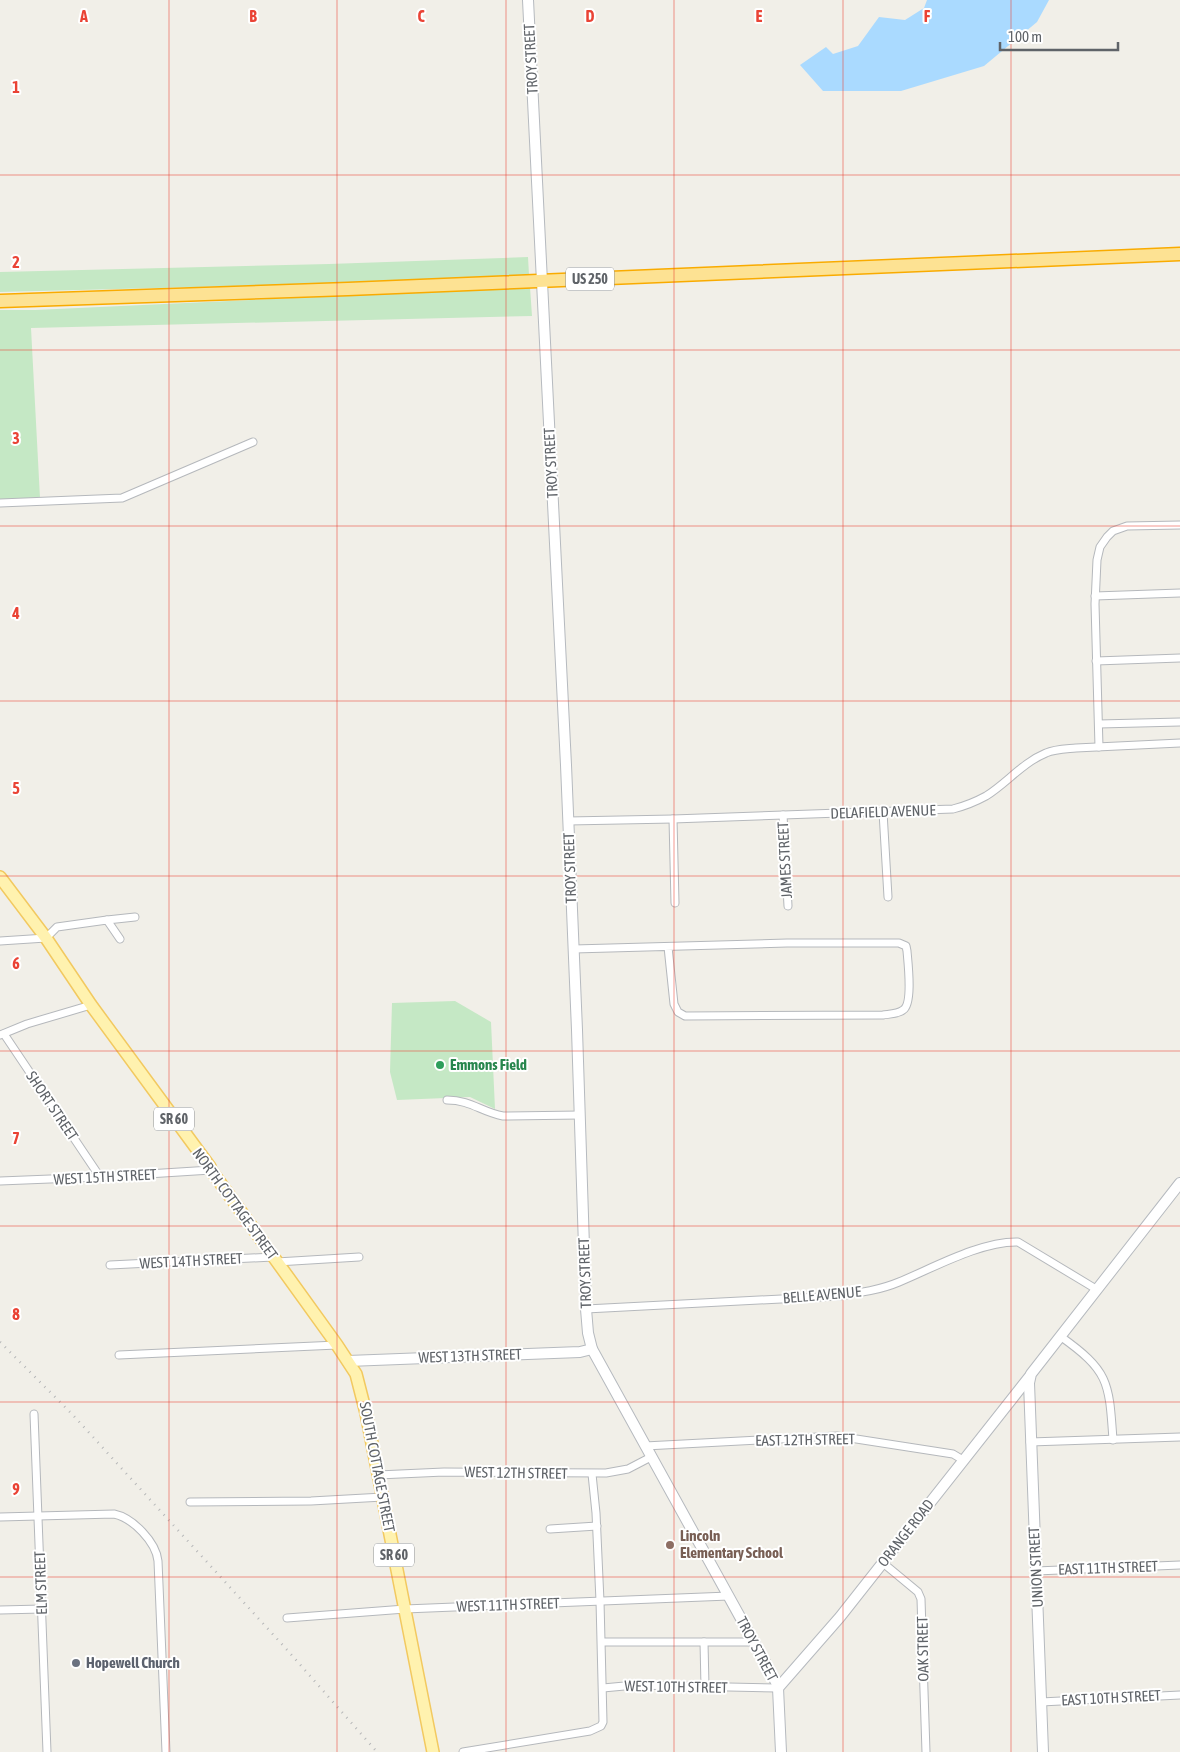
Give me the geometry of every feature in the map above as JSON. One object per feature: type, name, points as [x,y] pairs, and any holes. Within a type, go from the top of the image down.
[{"type":"highway","name":"US 250","points":[[0,301],[542,282],[1180,254]]},
{"type":"main road","name":"TROY STREET","points":[[528,0],[574,949],[588,1333],[592,1349],[778,1688]]},
{"type":"main road","name":"NORTH COTTAGE STREET","points":[[0,877],[46,938],[91,1005],[210,1167],[348,1361]]},
{"type":"main road","name":"ORANGE ROAD","points":[[778,1688],[840,1617],[883,1563],[1030,1378],[1096,1289],[1180,1183]]},
{"type":"main road","name":"WEST 13TH STREET","points":[[348,1361],[580,1352],[592,1349]]},
{"type":"main road","name":"SOUTH COTTAGE STREET","points":[[348,1361],[360,1385],[433,1752]]},
{"type":"main road","name":"UNION STREET","points":[[1030,1378],[1030,1442],[1043,1752]]},
{"type":"main road","points":[[778,1688],[781,1752]]},
{"type":"street","points":[[0,503],[122,498],[253,442]]},
{"type":"street","points":[[1099,747],[1095,596],[1099,552],[1103,542],[1113,531],[1127,526],[1180,525]]},
{"type":"street","points":[[1095,596],[1180,593]]},
{"type":"street","points":[[1096,661],[1180,658]]},
{"type":"street","points":[[1099,724],[1180,722]]},
{"type":"street","name":"DELAFIELD AVENUE","points":[[568,820],[673,819],[953,809],[986,796],[1020,768],[1047,752],[1060,749],[1180,743]]},
{"type":"street","points":[[883,812],[888,896]]},
{"type":"street","name":"JAMES STREET","points":[[783,814],[788,906]]},
{"type":"street","points":[[673,819],[675,903]]},
{"type":"street","points":[[0,941],[46,938],[57,927],[135,917]]},
{"type":"street","points":[[107,920],[120,939]]},
{"type":"street","points":[[574,949],[796,943],[902,944],[908,951],[909,997],[907,1006],[902,1011],[883,1015],[684,1016],[678,1012],[674,1004],[668,947]]},
{"type":"street","points":[[2,1035],[27,1024],[91,1005]]},
{"type":"street","name":"SHORT STREET","points":[[2,1035],[100,1177]]},
{"type":"street","points":[[447,1100],[464,1101],[492,1114],[503,1116],[580,1115]]},
{"type":"street","name":"WEST 15TH STREET","points":[[0,1181],[211,1170]]},
{"type":"street","name":"BELLE AVENUE","points":[[586,1309],[839,1296],[858,1293],[897,1283],[945,1262],[997,1243],[1009,1242],[1018,1242],[1096,1289]]},
{"type":"street","name":"WEST 14TH STREET","points":[[110,1265],[358,1257]]},
{"type":"street","points":[[1060,1336],[1090,1359],[1104,1378],[1109,1394],[1112,1440]]},
{"type":"street","points":[[119,1355],[337,1344]]},
{"type":"street","name":"ELM STREET","points":[[34,1414],[47,1752]]},
{"type":"street","name":"EAST 12TH STREET","points":[[645,1446],[837,1436],[953,1454],[963,1460]]},
{"type":"street","points":[[1030,1442],[1180,1437]]},
{"type":"street","name":"WEST 12TH STREET","points":[[378,1475],[444,1472],[592,1474],[620,1472],[651,1457]]},
{"type":"street","points":[[592,1474],[603,1688]]},
{"type":"street","points":[[190,1502],[292,1501],[383,1497]]},
{"type":"street","points":[[0,1517],[106,1514],[125,1517],[135,1524],[156,1551],[158,1561],[166,1752]]},
{"type":"street","points":[[550,1529],[596,1526]]},
{"type":"street","name":"OAK STREET","points":[[883,1563],[918,1592],[921,1599],[926,1752]]},
{"type":"street","name":"EAST 11TH STREET","points":[[1036,1571],[1180,1565]]},
{"type":"street","name":"WEST 11TH STREET","points":[[287,1618],[405,1609],[729,1596]]},
{"type":"street","points":[[0,1610],[42,1609]]},
{"type":"street","points":[[602,1642],[754,1642]]},
{"type":"street","points":[[704,1642],[705,1687]]},
{"type":"street","name":"WEST 10TH STREET","points":[[463,1752],[598,1729],[603,1722],[603,1688],[634,1685],[778,1688]]},
{"type":"street","name":"EAST 10TH STREET","points":[[1041,1702],[1180,1694]]},
{"type":"green space","points":[[528,257],[529,275],[279,285],[0,292],[0,272]]},
{"type":"green space","points":[[530,287],[532,316],[31,328],[40,498],[0,500],[0,310],[35,310]]},
{"type":"green space","name":"Emmons Field","points":[[455,1001],[491,1022],[495,1109],[470,1097],[397,1100],[390,1072],[392,1003]]},
{"type":"water","points":[[927,0],[1049,0],[1037,22],[984,66],[901,91],[823,91],[800,65],[826,47],[833,54],[858,46],[879,17],[905,20],[924,8]]},
{"type":"railway","points":[[0,1342],[72,1414],[289,1652],[377,1752]]},
{"type":"place","name":"Emmons Field","points":[[440,1065]]},
{"type":"place","name":"Lincoln Elementary School","points":[[670,1545]]},
{"type":"place","name":"Hopewell Church","points":[[76,1663]]}]
